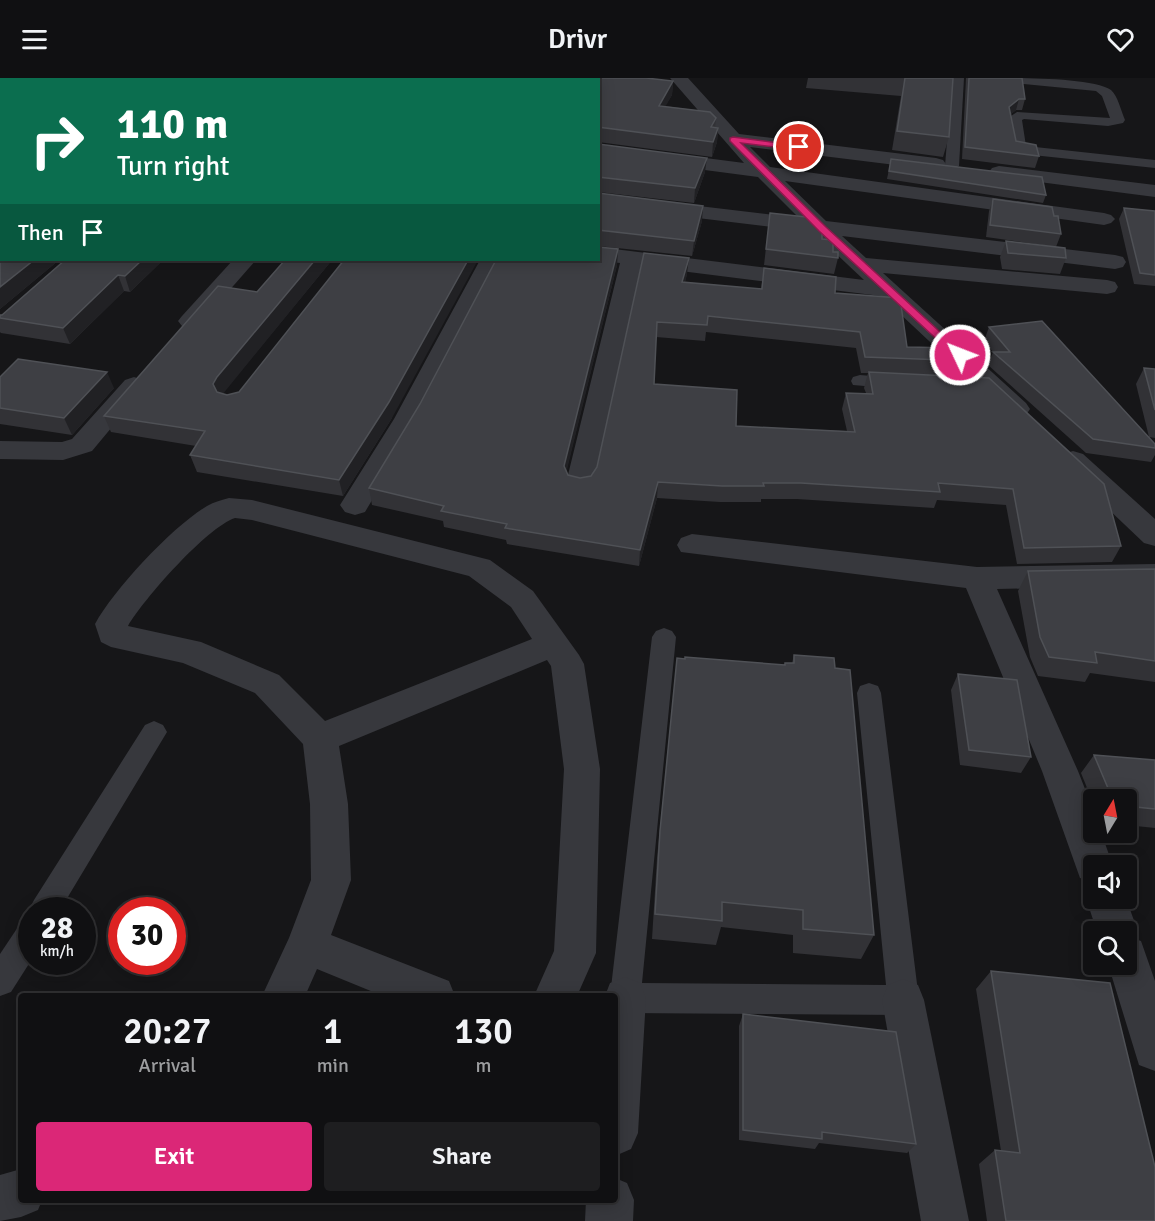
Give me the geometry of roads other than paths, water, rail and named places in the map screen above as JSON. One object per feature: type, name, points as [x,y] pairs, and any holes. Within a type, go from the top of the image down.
[{"type":"street","points":[[678,85],[822,229],[1155,536]]},
{"type":"street","points":[[733,139],[1155,191]]},
{"type":"street","points":[[600,150],[763,171],[878,190],[1104,219]]},
{"type":"street","points":[[600,200],[822,229],[1115,262]]},
{"type":"street","points":[[600,254],[890,290]]},
{"type":"street","points":[[580,483],[632,258]]},
{"type":"street","points":[[175,339],[243,261]]},
{"type":"street","points":[[355,505],[407,419],[490,261]]},
{"type":"street","points":[[862,264],[1107,287]]},
{"type":"street","points":[[0,450],[63,451],[82,445],[152,365]]},
{"type":"street","points":[[284,993],[307,945],[331,880],[329,804],[320,738],[267,684],[189,651],[123,638],[113,633],[111,624],[130,598],[208,518],[228,508],[252,510],[479,568],[522,598],[567,664],[582,769],[575,953],[556,993]]},
{"type":"street","points":[[692,545],[977,578],[1155,575]]},
{"type":"street","points":[[977,578],[1060,771],[1090,855]]},
{"type":"street","points":[[320,738],[553,644]]},
{"type":"street","points":[[307,945],[427,993]]},
{"type":"street","points":[[1137,955],[1155,956]]},
{"type":"street","points":[[1132,975],[1155,1049]]},
{"type":"street","points":[[618,1092],[625,998]]},
{"type":"street","points":[[903,1000],[945,1221]]},
{"type":"street","points":[[0,1199],[18,1194]]},
{"type":"street","points":[[609,1221],[610,1203]]},
{"type":"lane","points":[[952,166],[958,78]]},
{"type":"lane","points":[[1004,78],[1099,88],[1108,94],[1118,120],[1108,122],[1022,115],[1015,118],[1019,150],[1155,164]]},
{"type":"lane","points":[[1038,152],[1041,178]]},
{"type":"lane","points":[[860,381],[913,384]]},
{"type":"lane","points":[[966,386],[994,387]]},
{"type":"lane","points":[[664,637],[625,998],[903,1000],[869,693]]},
{"type":"lane","points":[[52,897],[154,732]]},
{"type":"lane","points":[[0,981],[18,953]]}]
